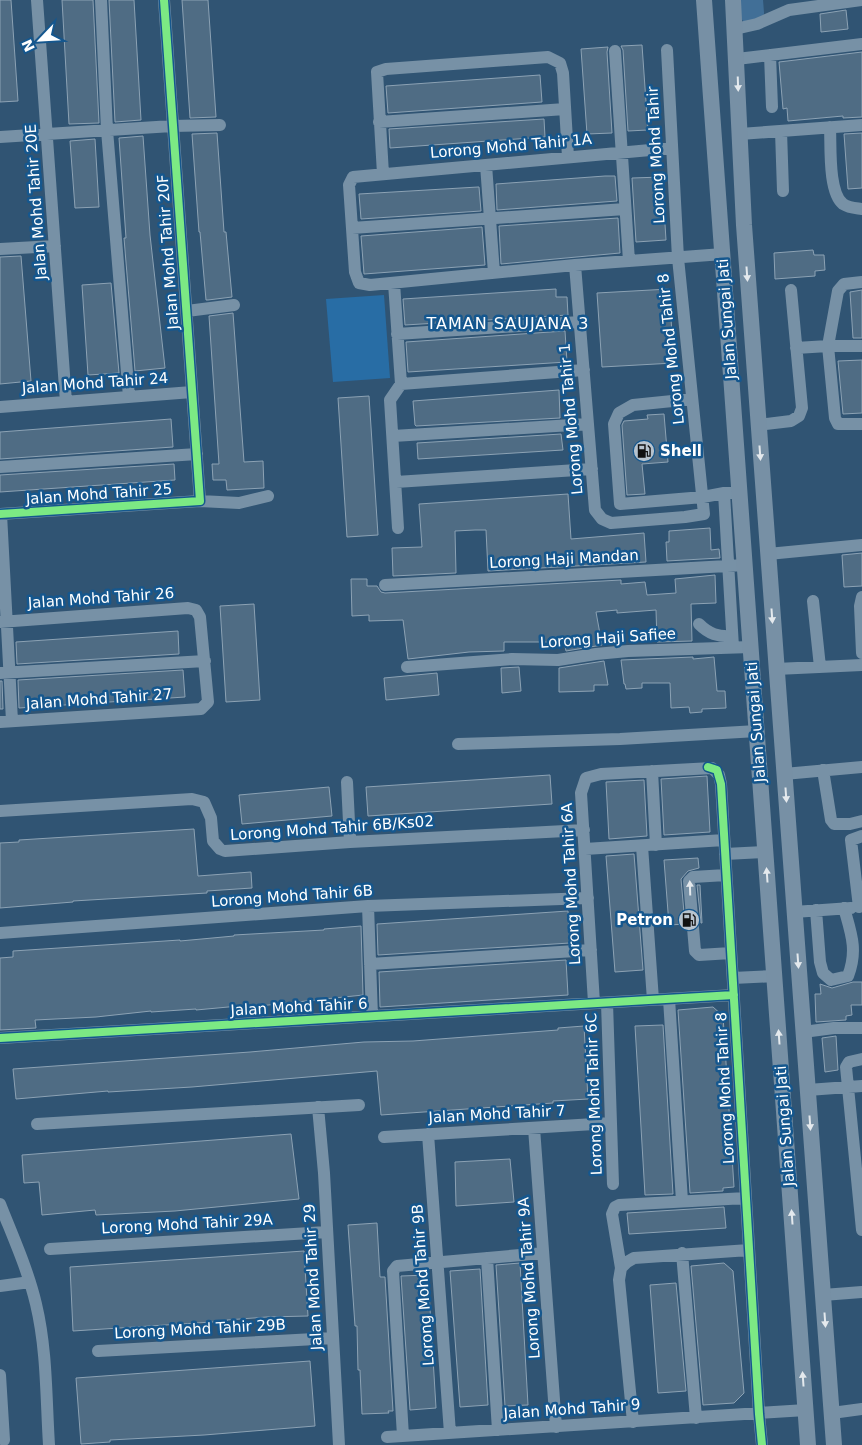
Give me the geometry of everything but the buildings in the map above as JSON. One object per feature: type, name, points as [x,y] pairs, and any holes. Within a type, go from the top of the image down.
[{"type":"main road","name":"Jalan Sungai Jati","points":[[704,0],[723,254],[732,493],[745,565],[808,1445]]},
{"type":"main road","name":"Jalan Sungai Jati","points":[[733,0],[744,225],[834,1445]]},
{"type":"street","name":"Jalan Mohd Tahir 20E","points":[[37,0],[66,402]]},
{"type":"street","points":[[101,0],[107,130],[129,397]]},
{"type":"street","name":"Jalan Mohd Tahir 20F","points":[[164,0],[200,501]]},
{"type":"street","points":[[735,29],[758,24],[789,10],[862,0]]},
{"type":"street","points":[[736,59],[862,44]]},
{"type":"street","name":"Lorong Mohd Tahir","points":[[667,50],[678,258]]},
{"type":"street","points":[[615,51],[629,261]]},
{"type":"street","points":[[770,55],[772,107]]},
{"type":"street","points":[[383,174],[377,72],[386,69],[548,57],[560,62],[563,73],[568,157]]},
{"type":"street","points":[[379,122],[565,109]]},
{"type":"street","points":[[0,137],[220,124]]},
{"type":"street","points":[[740,134],[862,125]]},
{"type":"street","points":[[830,127],[833,182],[837,196],[842,203],[862,210]]},
{"type":"street","points":[[781,131],[783,192]]},
{"type":"street","name":"Lorong Mohd Tahir 1A","points":[[352,228],[349,185],[353,177],[672,148]]},
{"type":"street","points":[[486,165],[494,273]]},
{"type":"street","points":[[625,209],[352,228],[355,272],[359,283],[370,285],[575,265],[723,254]]},
{"type":"street","points":[[0,249],[55,246]]},
{"type":"street","name":"Lorong Mohd Tahir 8","points":[[678,258],[703,497]]},
{"type":"street","name":"Lorong Mohd Tahir 1","points":[[575,265],[595,510],[602,519],[611,523],[685,517],[704,514],[703,497]]},
{"type":"street","points":[[862,282],[844,284],[838,291],[828,346],[835,418],[838,424],[862,424]]},
{"type":"street","points":[[394,283],[401,384],[390,400],[398,528]]},
{"type":"street","points":[[758,425],[791,421],[799,416],[802,408],[791,290]]},
{"type":"street","points":[[187,311],[234,306]]},
{"type":"street","points":[[397,334],[580,322]]},
{"type":"street","points":[[796,348],[862,346]]},
{"type":"street","points":[[401,384],[584,370]]},
{"type":"street","name":"Jalan Mohd Tahir 24","points":[[0,407],[192,392]]},
{"type":"street","points":[[692,400],[633,405],[619,413],[614,424],[620,504],[732,493],[728,566],[733,641],[708,632],[699,624]]},
{"type":"street","points":[[393,436],[588,424]]},
{"type":"street","points":[[0,467],[197,454]]},
{"type":"street","points":[[396,482],[592,470]]},
{"type":"street","name":"Jalan Mohd Tahir 25","points":[[0,514],[200,501],[239,503],[268,496]]},
{"type":"street","points":[[0,514],[6,722]]},
{"type":"street","points":[[768,554],[862,545]]},
{"type":"street","name":"Lorong Haji Mandan","points":[[385,585],[745,565]]},
{"type":"street","points":[[862,598],[860,606],[862,653]]},
{"type":"street","points":[[814,601],[820,667]]},
{"type":"street","name":"Jalan Mohd Tahir 26","points":[[3,622],[188,608],[196,610],[200,617],[205,661]]},
{"type":"street","name":"Lorong Haji Safiee","points":[[407,667],[512,659],[558,660],[596,654],[733,641],[751,647]]},
{"type":"street","points":[[5,673],[205,661]]},
{"type":"street","name":"Jalan Mohd Tahir 27","points":[[6,722],[200,709],[208,702],[205,661]]},
{"type":"street","points":[[776,669],[862,665]]},
{"type":"street","points":[[458,744],[620,739],[757,730]]},
{"type":"street","name":"Lorong Mohd Tahir 8","points":[[652,771],[708,767],[717,770],[719,775],[762,1445]]},
{"type":"street","points":[[784,774],[862,767]]},
{"type":"street","points":[[823,770],[831,820],[834,824],[850,824],[862,821]]},
{"type":"street","points":[[652,771],[656,845]]},
{"type":"street","name":"Lorong Mohd Tahir 6A","points":[[600,1003],[591,950],[582,793],[586,778],[601,774],[652,771]]},
{"type":"street","points":[[347,782],[350,842]]},
{"type":"street","name":"Lorong Mohd Tahir 6B/Ks02","points":[[0,811],[192,799],[204,802],[207,806],[211,818],[213,842],[225,852],[350,842],[584,830]]},
{"type":"street","points":[[794,912],[861,907],[851,840],[862,836]]},
{"type":"street","points":[[585,849],[724,840]]},
{"type":"street","points":[[642,846],[653,1000]]},
{"type":"street","points":[[725,854],[766,852]]},
{"type":"street","points":[[726,875],[693,877],[689,881],[694,951],[699,955],[731,953]]},
{"type":"street","name":"Lorong Mohd Tahir 6B","points":[[0,933],[368,906],[588,898]]},
{"type":"street","points":[[368,906],[372,1016]]},
{"type":"street","points":[[816,910],[820,962],[823,973],[831,980],[848,976],[851,967],[854,941],[844,908]]},
{"type":"street","points":[[370,964],[591,950]]},
{"type":"street","points":[[733,978],[774,976]]},
{"type":"street","name":"Jalan Mohd Tahir 6","points":[[0,1038],[734,995]]},
{"type":"street","points":[[669,999],[682,1201]]},
{"type":"street","name":"Lorong Mohd Tahir 6C","points":[[600,1003],[611,1123],[614,1184]]},
{"type":"street","points":[[803,1032],[834,1028],[862,1028]]},
{"type":"street","points":[[862,1058],[849,1062],[846,1067],[858,1127],[862,1230]]},
{"type":"street","points":[[808,1090],[862,1086]]},
{"type":"street","points":[[37,1124],[359,1105]]},
{"type":"street","name":"Jalan Mohd Tahir 29","points":[[318,1107],[324,1173],[339,1445]]},
{"type":"street","name":"Jalan Mohd Tahir 7","points":[[384,1137],[611,1123]]},
{"type":"street","name":"Lorong Mohd Tahir 9A","points":[[534,1128],[556,1426]]},
{"type":"street","name":"Lorong Mohd Tahir 9B","points":[[428,1134],[450,1433]]},
{"type":"street","points":[[633,1422],[619,1280],[621,1268],[612,1214],[615,1207],[619,1205],[746,1198]]},
{"type":"street","points":[[0,1204],[30,1282],[40,1320],[44,1349],[49,1445]]},
{"type":"street","name":"Lorong Mohd Tahir 29A","points":[[50,1249],[326,1232]]},
{"type":"street","points":[[621,1268],[634,1258],[682,1253],[749,1250]]},
{"type":"street","points":[[403,1436],[393,1271],[397,1266],[543,1253]]},
{"type":"street","points":[[682,1253],[696,1418]]},
{"type":"street","points":[[487,1258],[498,1430]]},
{"type":"street","points":[[0,1286],[30,1282]]},
{"type":"street","points":[[823,1295],[862,1292]]},
{"type":"street","name":"Lorong Mohd Tahir 29B","points":[[98,1351],[333,1338]]},
{"type":"street","points":[[0,1375],[4,1440]]},
{"type":"street","points":[[832,1413],[862,1409]]},
{"type":"street","name":"Jalan Mohd Tahir 9","points":[[387,1437],[806,1410]]},
{"type":"shaded area","points":[[384,295],[390,378],[333,382],[326,299]]},
{"type":"waterway","points":[[751,0],[752,13]]},
{"type":"cycle path","points":[[0,514],[200,501],[164,0]]},
{"type":"cycle path","points":[[708,767],[717,770],[721,784],[762,1445]]},
{"type":"cycle path","points":[[0,1038],[734,995]]},
{"type":"place","name":"Shell","points":[[644,451]]},
{"type":"place","name":"Petron","points":[[689,920]]},
{"type":"district","name":"TAMAN SAUJANA 3","points":[[508,323]]}]
